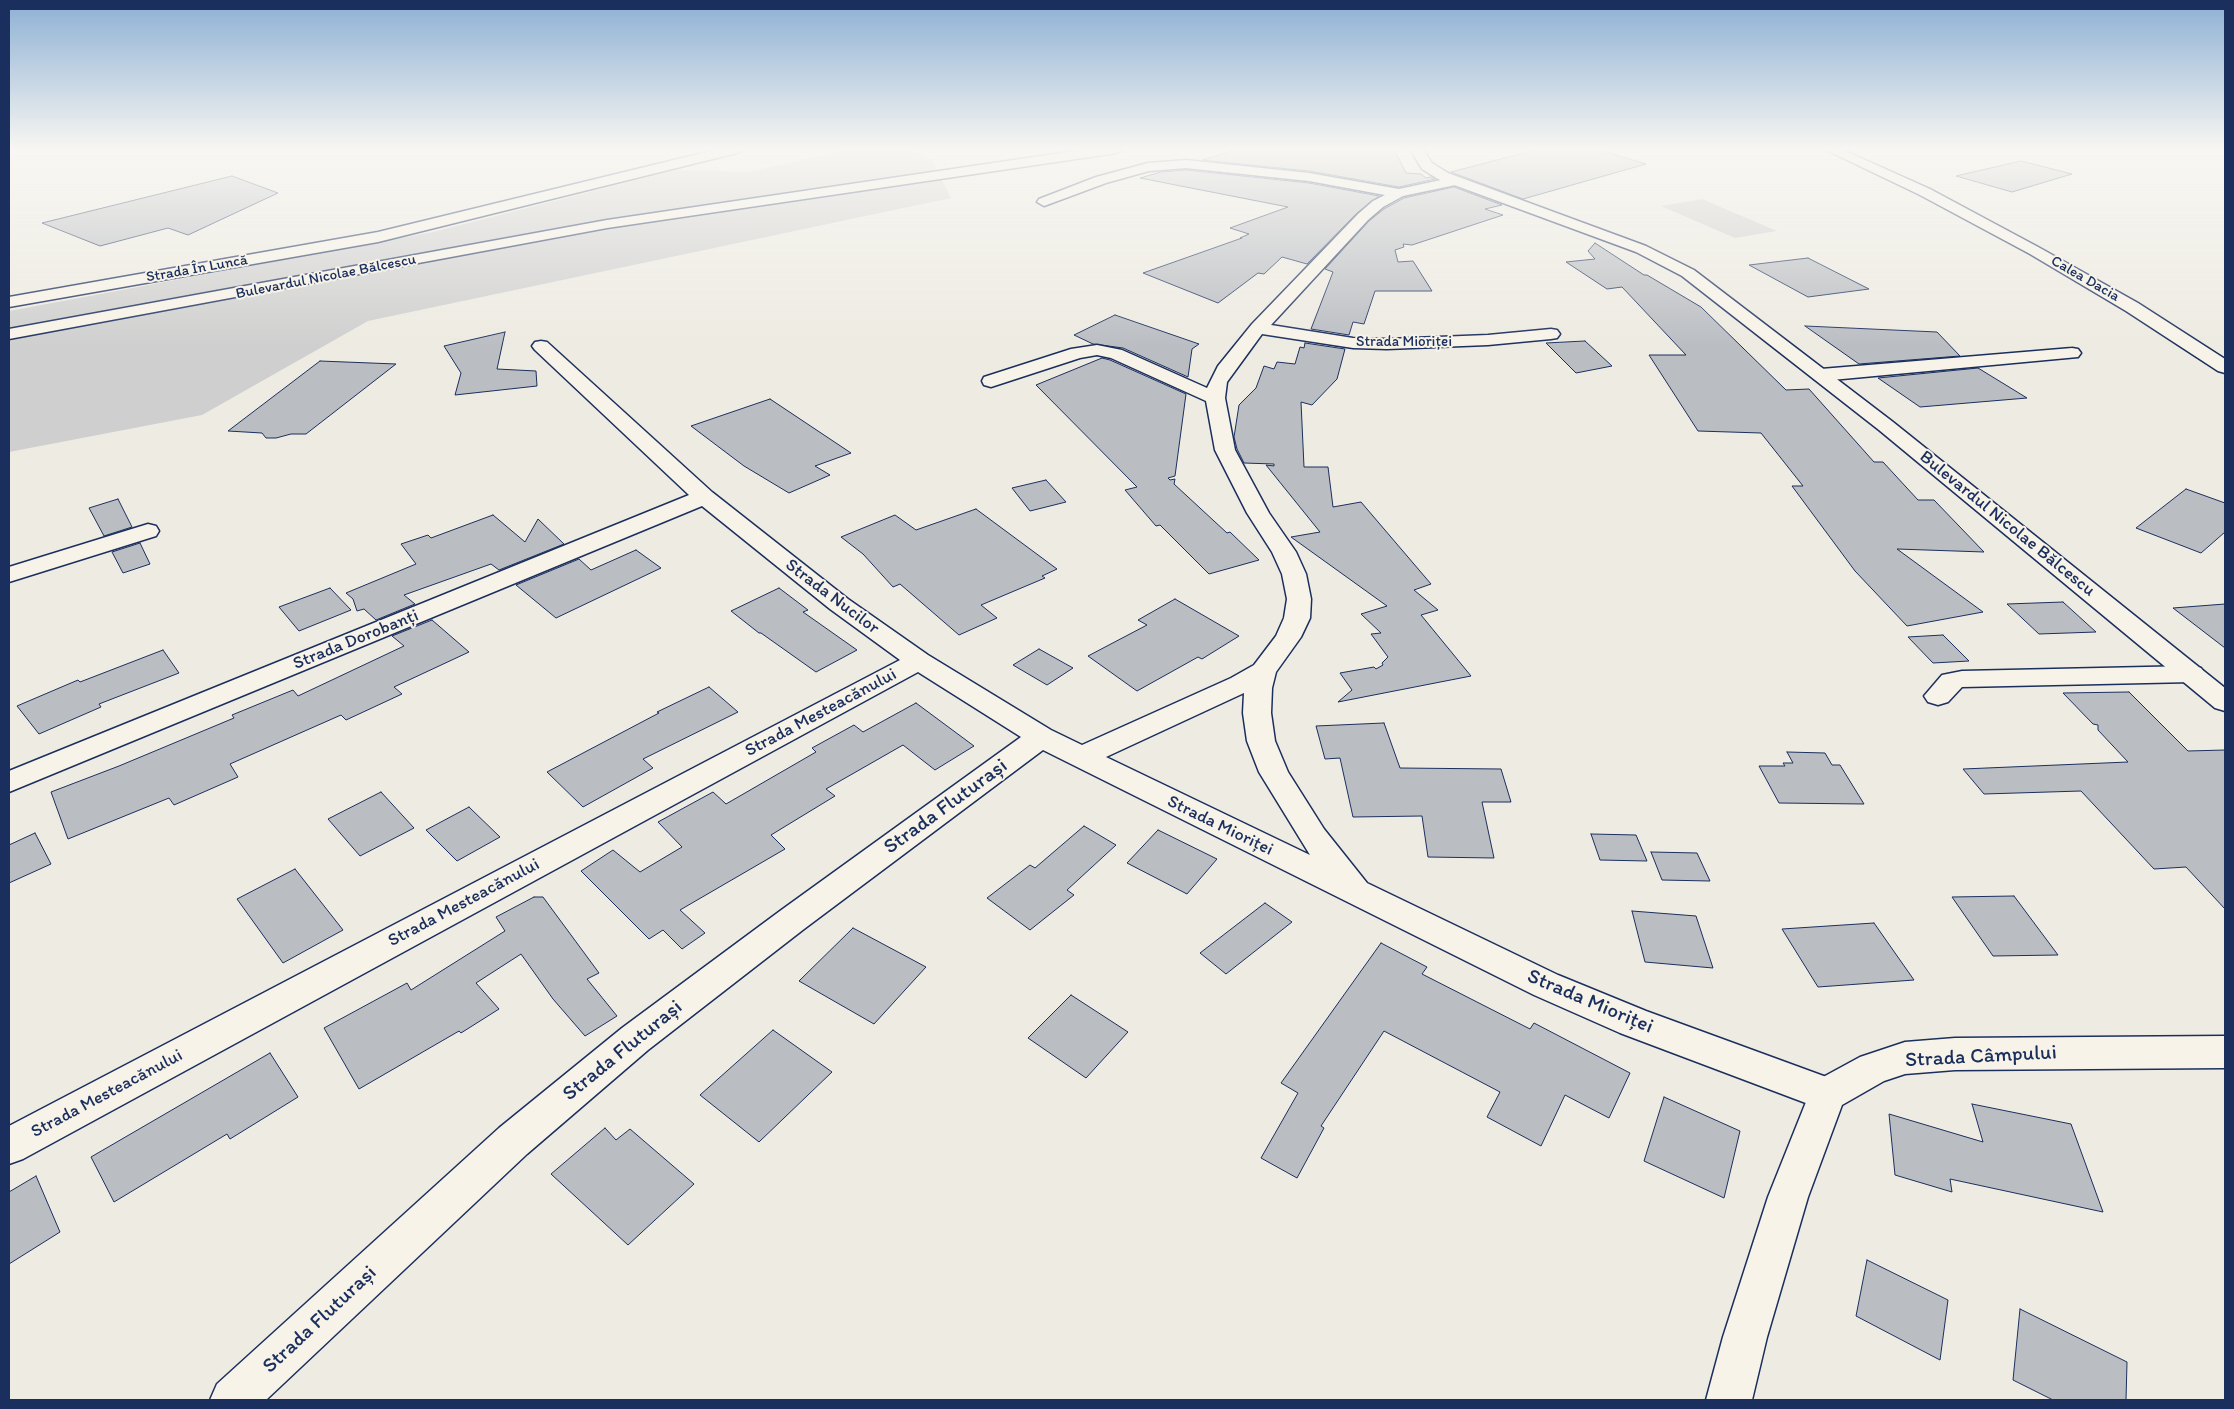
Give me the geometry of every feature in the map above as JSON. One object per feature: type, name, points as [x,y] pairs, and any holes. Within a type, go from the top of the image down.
[{"type":"street","name":"Strada În Luncă","points":[[9,302],[378,237],[469,215]]},
{"type":"street","name":"Bulevardul Nicolae Bălcescu","points":[[9,334],[608,224],[671,215]]},
{"type":"street","name":"Strada Mioriței","points":[[1360,895],[1313,837],[1274,772],[1261,741],[1257,714],[1258,688],[1263,671],[1288,637],[1297,618],[1299,599],[1294,574],[1284,552],[1258,514],[1226,450],[1218,420],[1215,398],[1218,382],[1225,370],[1258,328],[1366,215]]},
{"type":"street","name":"Bulevardul Nicolae Bălcescu","points":[[1549,215],[1614,238],[1667,260],[1707,286],[1821,375],[2225,702]]},
{"type":"street","name":"Calea Dacia","points":[[1967,215],[2132,307],[2225,368]]},
{"type":"street","name":"Strada Mioriței","points":[[1258,328],[1353,343],[1387,344],[1488,340],[1551,334]]},
{"type":"street","name":"Strada Nucilor","points":[[541,346],[704,497],[838,604],[919,660],[1041,737]]},
{"type":"street","points":[[991,381],[1077,353],[1097,350],[1116,354],[1215,398]]},
{"type":"street","points":[[1821,375],[2072,353]]},
{"type":"street","points":[[1801,359],[1830,356]]},
{"type":"street","name":"Strada Dorobanți","points":[[9,782],[704,497]]},
{"type":"street","points":[[9,574],[148,532]]},
{"type":"street","name":"Strada Mesteacănului","points":[[9,1146],[919,660]]},
{"type":"street","name":"Strada Mioriței","points":[[1081,757],[1240,684],[1263,671]]},
{"type":"street","points":[[1938,696],[1952,681],[1962,679],[2192,674]]},
{"type":"street","name":"Strada Mioriței","points":[[1041,737],[1546,985],[1633,1022],[1827,1094]]},
{"type":"street","name":"Strada Fluturași","points":[[233,1400],[513,1141],[635,1039],[792,920],[1041,737]]},
{"type":"street","name":"Strada Câmpului","points":[[1827,1094],[1873,1068],[1905,1058],[1955,1054],[2225,1052]]},
{"type":"street","points":[[1729,1400],[1745,1337],[1788,1197],[1827,1094]]},
{"type":"shaded area","points":[[500,215],[872,215],[368,321],[202,415],[9,452],[9,311],[433,232]]},
{"type":"shaded area","points":[[1681,215],[1739,215],[1777,231],[1735,238]]},
{"type":"building","points":[[75,215],[231,215],[188,235],[168,228],[100,246],[42,223]]},
{"type":"building","points":[[1267,215],[1355,215],[1307,264],[1282,257],[1264,274],[1258,273],[1218,303],[1143,273],[1249,234],[1230,228]]},
{"type":"building","points":[[1377,215],[1503,215],[1412,245],[1403,244],[1404,247],[1395,250],[1398,262],[1413,261],[1432,291],[1375,291],[1364,324],[1353,322],[1349,335],[1311,329],[1333,272],[1325,269]]},
{"type":"building","points":[[1595,243],[1644,275],[1701,307],[1786,390],[1809,389],[1874,462],[1883,462],[1918,500],[1934,500],[1984,552],[1897,549],[1983,612],[1907,626],[1855,571],[1792,486],[1803,486],[1761,433],[1698,431],[1649,355],[1686,355],[1622,287],[1607,289],[1566,262],[1595,259],[1588,251]]},
{"type":"building","points":[[1808,258],[1869,289],[1808,297],[1749,265]]},
{"type":"building","points":[[1115,315],[1199,344],[1192,349],[1188,377],[1123,348],[1093,344],[1074,335]]},
{"type":"building","points":[[1805,326],[1937,332],[1960,356],[1859,364]]},
{"type":"building","points":[[505,332],[497,369],[536,371],[537,386],[455,395],[461,373],[444,346]]},
{"type":"building","points":[[1585,341],[1612,366],[1576,373],[1546,343]]},
{"type":"building","points":[[1305,343],[1345,349],[1337,379],[1312,405],[1301,402],[1304,467],[1328,467],[1333,507],[1361,502],[1431,584],[1414,590],[1438,610],[1421,615],[1471,676],[1338,702],[1352,690],[1340,673],[1374,667],[1376,669],[1383,665],[1382,663],[1388,657],[1371,634],[1381,633],[1361,614],[1387,606],[1291,537],[1320,532],[1266,465],[1274,466],[1274,464],[1244,463],[1237,449],[1234,437],[1239,405],[1256,388],[1264,366],[1274,369],[1277,362],[1295,364],[1300,347],[1304,348]]},
{"type":"building","points":[[1102,358],[1186,394],[1175,476],[1168,478],[1170,480],[1175,479],[1174,484],[1227,533],[1230,532],[1259,560],[1209,574],[1160,525],[1156,526],[1125,490],[1137,487],[1036,385]]},
{"type":"building","points":[[320,361],[396,364],[306,434],[266,438],[262,433],[228,431]]},
{"type":"building","points":[[1978,368],[2027,398],[1920,407],[1878,378]]},
{"type":"building","points":[[770,399],[851,453],[815,466],[830,475],[789,493],[744,466],[691,426]]},
{"type":"building","points":[[1046,480],[1066,502],[1030,511],[1012,488]]},
{"type":"building","points":[[2186,489],[2225,503],[2225,532],[2201,553],[2136,528]]},
{"type":"building","points":[[118,499],[132,527],[104,536],[89,508]]},
{"type":"building","points":[[976,509],[1057,569],[1042,576],[1045,578],[981,605],[997,618],[959,635],[900,584],[893,587],[863,554],[841,537],[895,515],[916,530]]},
{"type":"building","points":[[493,515],[525,542],[538,519],[564,544],[499,570],[491,564],[404,595],[415,604],[376,620],[364,609],[357,611],[353,599],[346,593],[416,564],[401,544],[428,535],[431,538]]},
{"type":"building","points":[[140,543],[150,564],[123,573],[112,552]]},
{"type":"building","points":[[636,550],[661,568],[556,618],[516,585],[579,559],[591,570]]},
{"type":"building","points":[[330,588],[351,610],[299,631],[279,607]]},
{"type":"building","points":[[779,588],[808,610],[803,612],[857,650],[816,672],[759,633],[731,611]]},
{"type":"building","points":[[1175,599],[1239,636],[1202,659],[1198,657],[1137,691],[1088,656],[1147,625],[1138,620]]},
{"type":"building","points":[[2063,602],[2096,632],[2039,634],[2007,604]]},
{"type":"building","points":[[2225,604],[2225,648],[2173,608]]},
{"type":"building","points":[[432,620],[469,652],[394,687],[402,694],[346,720],[341,715],[230,764],[238,777],[174,805],[169,798],[68,839],[51,792],[234,718],[232,715],[293,690],[298,696],[404,646],[392,636]]},
{"type":"building","points":[[1943,635],[1969,661],[1933,663],[1908,637]]},
{"type":"building","points":[[1039,649],[1073,668],[1047,685],[1013,665]]},
{"type":"building","points":[[163,650],[179,673],[99,704],[101,707],[39,734],[17,706],[78,680],[80,682]]},
{"type":"building","points":[[709,687],[738,712],[643,759],[653,768],[583,807],[547,772],[659,713],[657,712]]},
{"type":"building","points":[[2129,692],[2188,751],[2225,750],[2225,909],[2186,867],[2154,869],[2081,791],[1984,794],[1963,769],[2128,762],[2098,730],[2098,725],[2093,724],[2063,693]]},
{"type":"building","points":[[916,703],[974,746],[935,770],[903,745],[826,789],[835,796],[771,835],[785,849],[680,910],[705,933],[682,949],[663,930],[649,939],[581,871],[613,850],[640,872],[682,847],[658,822],[713,792],[726,804],[816,752],[812,748],[854,725],[863,732]]},
{"type":"building","points":[[1384,723],[1400,768],[1501,769],[1511,802],[1482,802],[1494,858],[1428,857],[1422,816],[1353,817],[1340,758],[1325,759],[1316,726]]},
{"type":"building","points":[[1787,752],[1825,753],[1832,765],[1840,765],[1864,804],[1779,803],[1759,766],[1785,766],[1783,763],[1793,763]]},
{"type":"building","points":[[381,792],[414,828],[360,856],[328,819]]},
{"type":"building","points":[[469,807],[500,837],[457,861],[426,830]]},
{"type":"building","points":[[1084,826],[1116,845],[1067,890],[1074,895],[1030,930],[987,898],[1030,865],[1035,868]]},
{"type":"building","points":[[1158,830],[1217,859],[1187,894],[1127,863]]},
{"type":"building","points":[[35,833],[51,864],[9,883],[9,845]]},
{"type":"building","points":[[1591,834],[1636,835],[1647,861],[1600,860]]},
{"type":"building","points":[[1651,852],[1697,853],[1710,881],[1662,880]]},
{"type":"building","points":[[295,869],[343,930],[283,963],[237,899]]},
{"type":"building","points":[[2014,896],[2058,955],[1993,956],[1952,897]]},
{"type":"building","points":[[534,897],[543,897],[599,973],[587,979],[617,1016],[585,1036],[553,999],[521,954],[476,983],[499,1009],[461,1033],[459,1031],[359,1089],[324,1028],[407,983],[411,990],[505,931],[496,917]]},
{"type":"building","points":[[1265,903],[1292,922],[1226,974],[1200,953]]},
{"type":"building","points":[[1632,911],[1696,916],[1713,968],[1645,962]]},
{"type":"building","points":[[1874,923],[1914,980],[1818,987],[1782,929]]},
{"type":"building","points":[[853,928],[926,967],[874,1024],[799,981]]},
{"type":"building","points":[[1381,943],[1427,967],[1422,974],[1530,1029],[1534,1023],[1630,1073],[1609,1118],[1565,1095],[1541,1146],[1487,1117],[1500,1092],[1384,1031],[1321,1126],[1324,1128],[1297,1178],[1261,1158],[1298,1093],[1281,1083]]},
{"type":"building","points":[[1071,995],[1128,1032],[1086,1078],[1028,1038]]},
{"type":"building","points":[[773,1030],[832,1072],[759,1142],[700,1095]]},
{"type":"building","points":[[270,1053],[298,1097],[230,1139],[227,1134],[114,1202],[91,1157]]},
{"type":"building","points":[[1664,1097],[1740,1131],[1724,1198],[1644,1161]]},
{"type":"building","points":[[1972,1104],[2071,1124],[2103,1212],[1950,1179],[1952,1192],[1895,1175],[1889,1114],[1983,1142]]},
{"type":"building","points":[[605,1128],[616,1140],[630,1129],[694,1184],[628,1245],[551,1174]]},
{"type":"building","points":[[36,1176],[60,1232],[9,1264],[9,1192]]},
{"type":"building","points":[[1867,1260],[1948,1300],[1940,1360],[1856,1316]]},
{"type":"building","points":[[2020,1309],[2127,1362],[2126,1400],[2053,1400],[2013,1380]]}]
